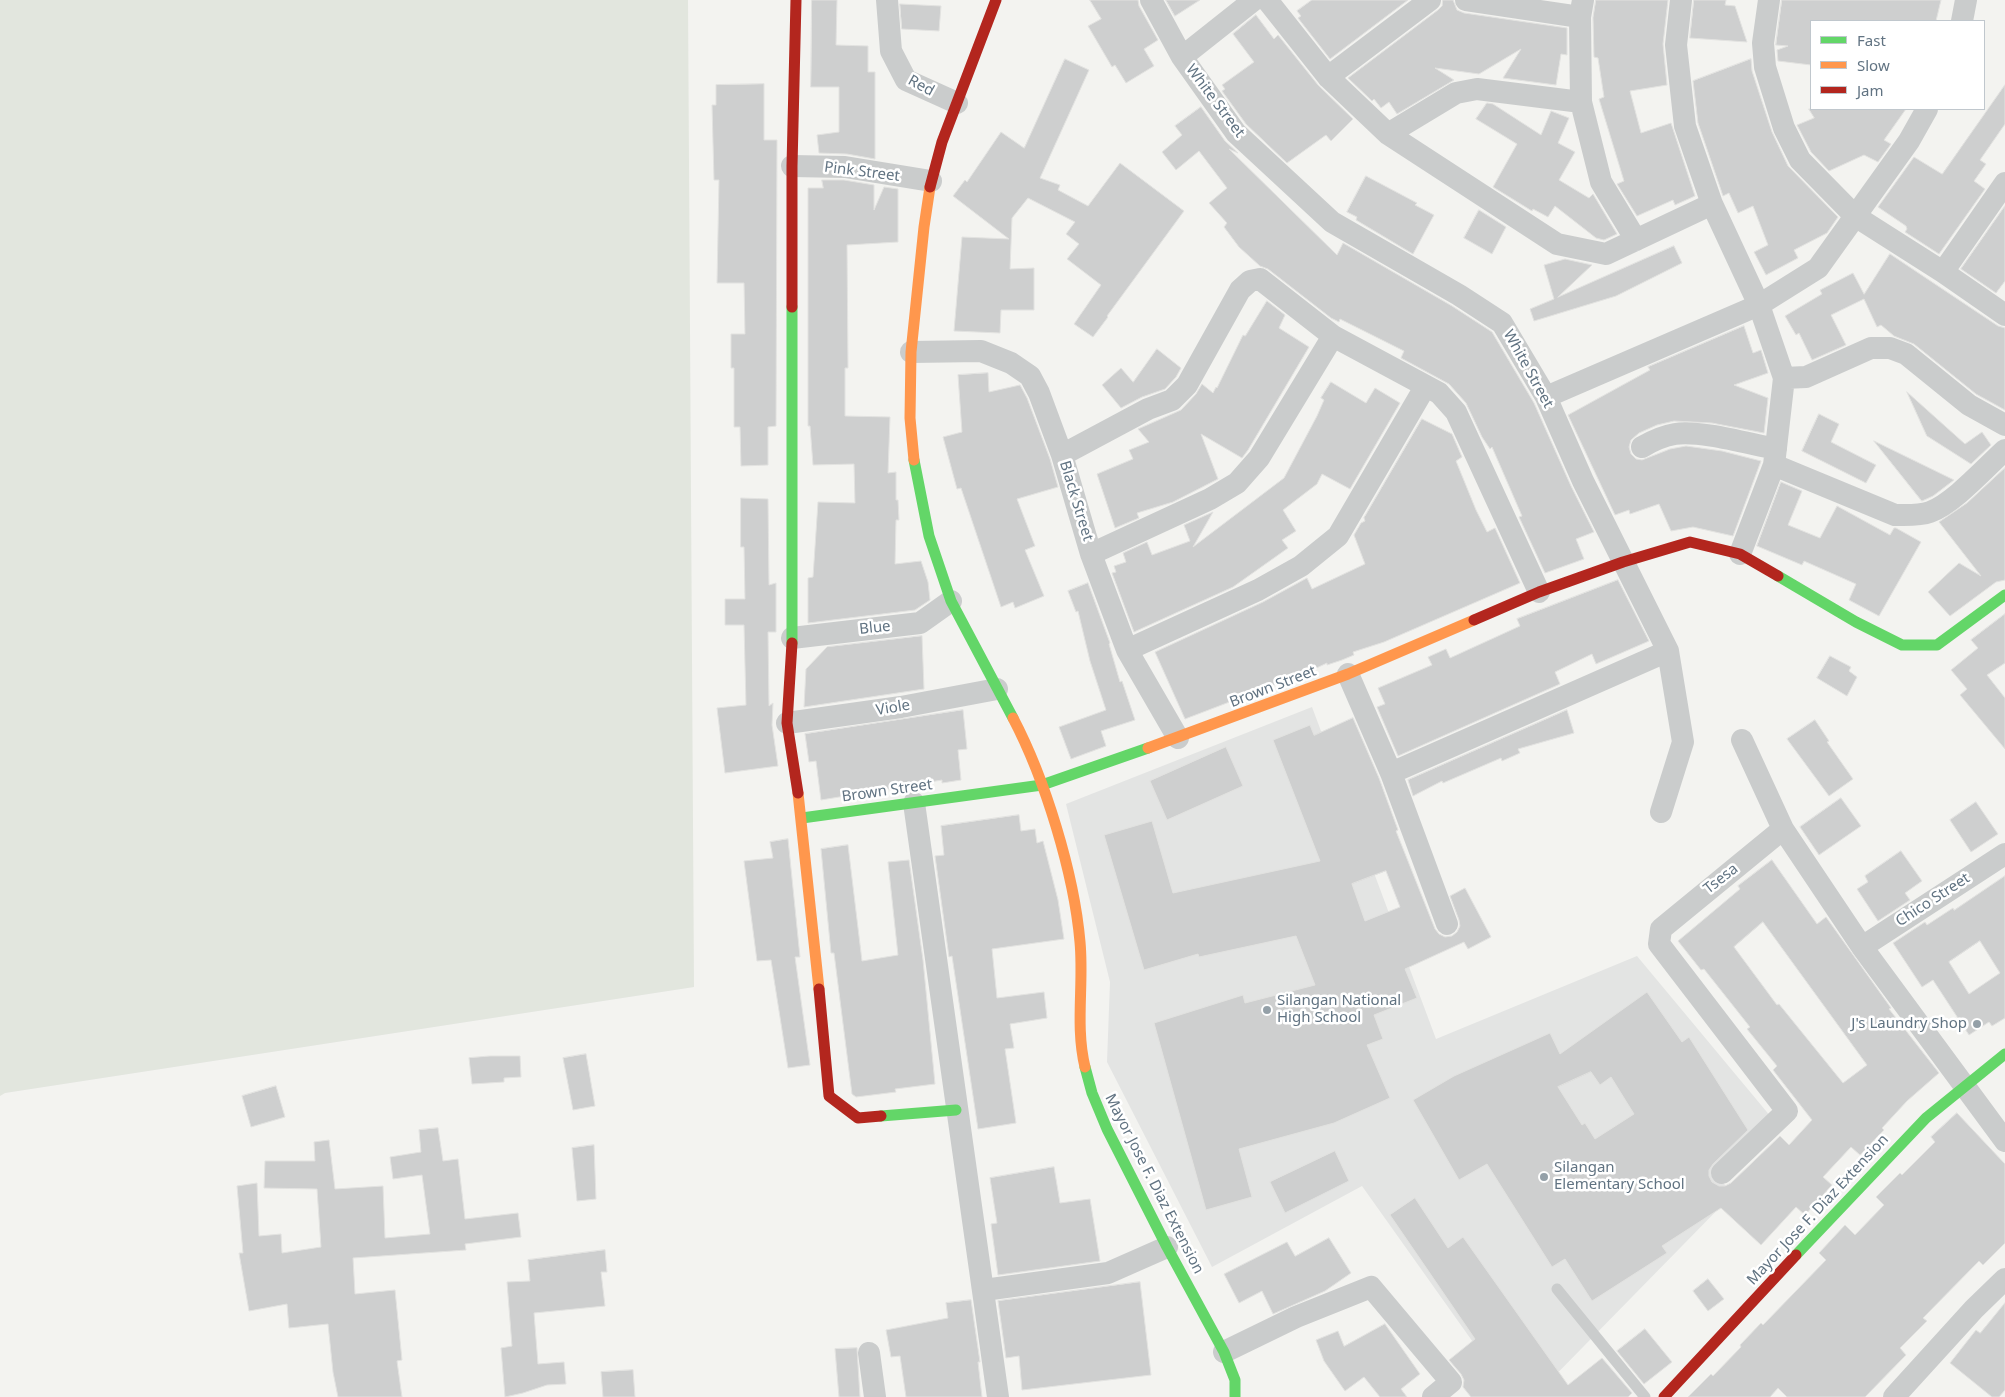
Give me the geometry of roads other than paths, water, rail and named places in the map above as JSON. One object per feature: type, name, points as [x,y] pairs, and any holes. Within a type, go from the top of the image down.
[{"type":"street","points":[[796,0],[792,166],[792,638],[787,723],[802,818],[829,1096],[858,1118],[956,1110]]},
{"type":"street","name":"Red","points":[[887,0],[891,51],[906,80],[956,103]]},
{"type":"street","name":"Mayor Jose F. Diaz Extension","points":[[996,0],[956,103],[931,181],[924,226],[911,352],[910,418],[916,475],[928,536],[951,601],[1021,733],[1042,785],[1060,843],[1073,896],[1080,943],[1080,1022],[1084,1062],[1092,1093],[1167,1247],[1224,1352],[1235,1380],[1235,1397]]},
{"type":"street","name":"White Street","points":[[1151,0],[1182,57],[1236,133],[1332,222],[1459,295],[1502,323],[1546,397],[1583,482],[1668,651],[1683,742],[1661,812]]},
{"type":"street","points":[[1182,57],[1254,0]]},
{"type":"street","points":[[1266,0],[1328,77],[1388,134],[1556,244],[1606,254],[1712,204]]},
{"type":"street","points":[[1328,77],[1430,0]]},
{"type":"street","points":[[1466,0],[1582,9],[1581,102],[1601,182],[1636,240]]},
{"type":"street","points":[[1681,0],[1676,45],[1685,126],[1712,204],[1758,305],[1784,378],[1775,457],[1740,554]]},
{"type":"street","points":[[1769,0],[1763,43],[1765,67],[1784,128],[1800,160],[1856,216],[1943,272],[2005,315]]},
{"type":"street","points":[[1962,20],[1966,0]]},
{"type":"street","points":[[1388,134],[1456,93],[1478,89],[1581,102]]},
{"type":"street","points":[[1546,397],[1758,305],[1818,268],[1909,141],[1926,110]]},
{"type":"street","name":"Pink Street","points":[[792,166],[845,166],[931,181]]},
{"type":"street","points":[[1943,272],[2005,183]]},
{"type":"street","points":[[1062,455],[1148,410],[1172,400],[1187,385],[1240,290],[1250,281],[1260,279],[1333,336],[1439,393],[1456,412],[1539,592]]},
{"type":"street","points":[[1092,554],[1210,499],[1237,483],[1259,458],[1333,336]]},
{"type":"street","points":[[1784,378],[1806,376],[1871,348],[1890,348],[1906,354],[1968,405],[2005,425]]},
{"type":"street","name":"Black Street","points":[[911,352],[981,351],[1011,363],[1030,376],[1039,394],[1062,455],[1092,554],[1127,650],[1178,738]]},
{"type":"street","points":[[1127,650],[1258,590],[1301,566],[1338,536],[1426,387]]},
{"type":"street","points":[[1642,447],[1658,439],[1675,434],[1692,433],[1775,457],[1895,515],[1916,515],[1930,512],[1949,501],[2005,450]]},
{"type":"street","name":"Brown Street","points":[[802,818],[1042,785],[1178,738],[1348,674],[1539,592],[1624,562],[1690,542],[1740,554],[1856,622],[1902,645],[1937,645],[2005,595]]},
{"type":"street","name":"Blue","points":[[792,638],[920,623],[951,601]]},
{"type":"street","points":[[1392,773],[1668,651]]},
{"type":"street","points":[[1348,674],[1392,773],[1447,924]]},
{"type":"street","name":"Viole","points":[[787,723],[901,708],[997,689]]},
{"type":"street","points":[[1742,740],[1783,829],[1862,946],[2005,1141]]},
{"type":"street","points":[[914,803],[998,1397]]},
{"type":"street","name":"Tsesa","points":[[1722,1173],[1787,1111],[1659,944],[1661,929],[1783,829]]},
{"type":"street","name":"Chico Street","points":[[1862,946],[2005,854]]},
{"type":"street","name":"Mayor Jose F. Diaz Extension","points":[[1664,1397],[1926,1118],[2005,1054]]},
{"type":"street","points":[[984,1290],[1108,1272],[1167,1247]]},
{"type":"street","points":[[1894,1397],[1974,1309],[2005,1279]]},
{"type":"street","points":[[1224,1352],[1296,1317],[1371,1287],[1451,1382],[1433,1397]]},
{"type":"street","points":[[869,1354],[875,1397]]},
{"type":"lane","points":[[1558,1289],[1645,1397]]},
{"type":"place","name":"Silangan National High School","points":[[1267,1010]]},
{"type":"place","name":"J's Laundry Shop","points":[[1977,1024]]},
{"type":"place","name":"Silangan Elementary School","points":[[1544,1177]]}]
